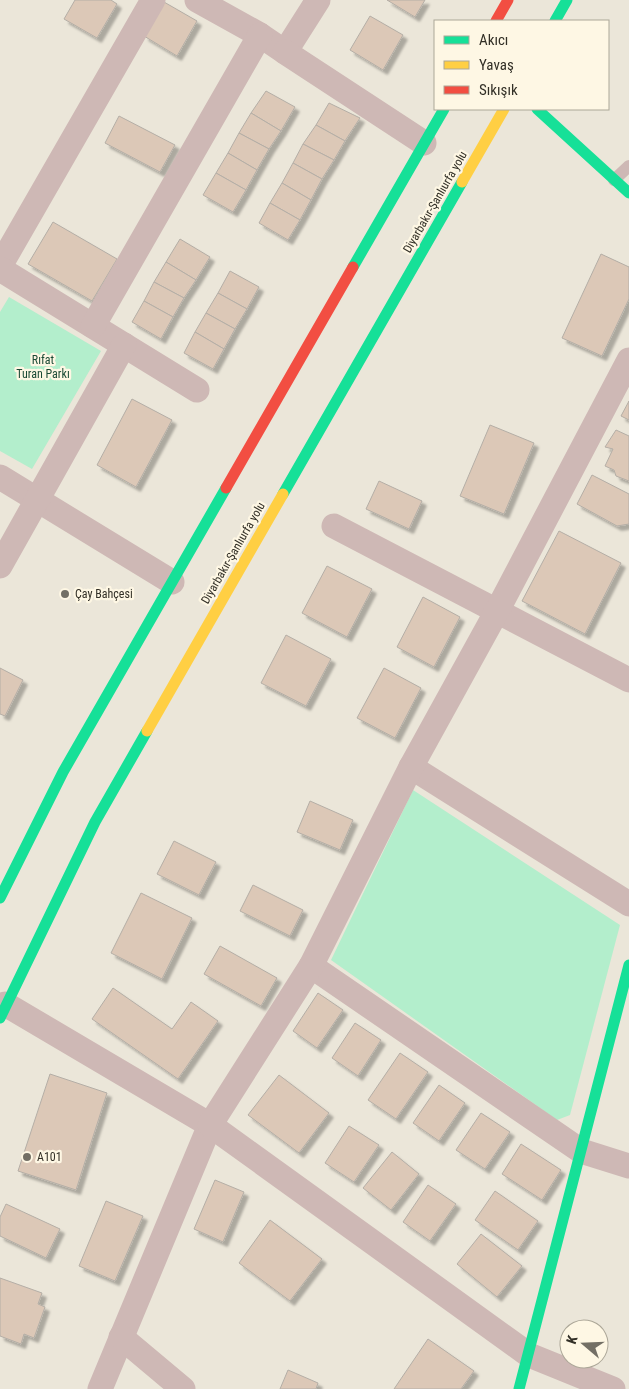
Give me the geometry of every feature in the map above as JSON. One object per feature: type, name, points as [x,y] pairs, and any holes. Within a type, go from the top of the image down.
[{"type":"main road","points":[[497,20],[508,0]]},
{"type":"main road","points":[[556,20],[567,0]]},
{"type":"main road","points":[[0,881],[443,110]]},
{"type":"main road","name":"Diyarbakır-Şanlıurfa yolu","points":[[3,1011],[94,822],[503,110]]},
{"type":"main road","points":[[538,110],[629,193]]},
{"type":"main road","points":[[0,898],[63,772]]},
{"type":"main road","points":[[519,1389],[629,965]]},
{"type":"street","points":[[153,0],[0,268],[197,390]]},
{"type":"street","points":[[198,0],[260,36],[424,143]]},
{"type":"street","points":[[285,52],[318,0]]},
{"type":"street","points":[[93,326],[260,36]]},
{"type":"street","points":[[0,566],[124,345]]},
{"type":"street","points":[[100,1389],[210,1125],[311,966],[411,767],[497,611],[629,360]]},
{"type":"street","points":[[0,477],[172,582]]},
{"type":"street","points":[[334,526],[629,680]]},
{"type":"street","points":[[411,767],[629,904]]},
{"type":"street","points":[[311,966],[581,1151],[629,1166]]},
{"type":"street","points":[[3,1011],[210,1125],[528,1355],[614,1389]]},
{"type":"street","points":[[121,1337],[183,1389]]},
{"type":"lane","points":[[614,180],[629,166]]},
{"type":"green space","name":"Rıfat Turan Parkı","points":[[9,297],[101,351],[32,469],[0,451],[0,312]]},
{"type":"green space","points":[[413,790],[620,925],[570,1115],[557,1120],[331,960]]},
{"type":"building","points":[[75,0],[111,0],[117,4],[97,38],[64,19]]},
{"type":"building","points":[[387,0],[425,0],[415,17]]},
{"type":"building","points":[[164,2],[197,21],[177,56],[144,36]]},
{"type":"building","points":[[370,16],[403,35],[383,70],[350,50]]},
{"type":"building","points":[[266,91],[295,107],[281,131],[251,113]]},
{"type":"building","points":[[329,103],[360,118],[345,141],[316,125]]},
{"type":"building","points":[[251,113],[281,131],[269,149],[239,133]]},
{"type":"building","points":[[119,116],[175,145],[160,172],[105,143]]},
{"type":"building","points":[[316,125],[345,141],[334,160],[303,144]]},
{"type":"building","points":[[239,133],[269,149],[257,170],[228,153]]},
{"type":"building","points":[[303,144],[334,160],[322,179],[293,163]]},
{"type":"building","points":[[228,153],[257,170],[246,190],[216,173]]},
{"type":"building","points":[[293,163],[322,179],[311,200],[282,183]]},
{"type":"building","points":[[216,173],[246,190],[233,212],[203,195]]},
{"type":"building","points":[[282,183],[311,200],[300,220],[270,203]]},
{"type":"building","points":[[270,203],[300,220],[288,240],[259,223]]},
{"type":"building","points":[[53,222],[117,259],[92,301],[28,264]]},
{"type":"building","points":[[180,239],[210,257],[196,280],[166,262]]},
{"type":"building","points":[[601,254],[629,267],[629,299],[602,356],[562,338]]},
{"type":"building","points":[[166,262],[196,280],[184,298],[154,282]]},
{"type":"building","points":[[230,271],[259,287],[247,309],[218,293]]},
{"type":"building","points":[[154,282],[184,298],[173,317],[144,301]]},
{"type":"building","points":[[218,293],[247,309],[235,329],[206,313]]},
{"type":"building","points":[[144,301],[173,317],[161,339],[132,322]]},
{"type":"building","points":[[206,313],[235,329],[224,349],[195,332]]},
{"type":"building","points":[[195,332],[224,349],[213,369],[184,353]]},
{"type":"building","points":[[132,399],[172,420],[136,487],[97,465]]},
{"type":"building","points":[[629,401],[629,420],[621,416]]},
{"type":"building","points":[[490,425],[534,443],[504,514],[460,496]]},
{"type":"building","points":[[616,430],[629,436],[629,481],[616,476],[614,470],[605,466],[613,449],[605,447]]},
{"type":"building","points":[[592,475],[629,494],[629,524],[617,526],[577,504]]},
{"type":"building","points":[[379,481],[422,501],[409,529],[366,509]]},
{"type":"building","points":[[559,531],[621,563],[585,634],[522,601]]},
{"type":"building","points":[[327,566],[372,589],[347,637],[302,613]]},
{"type":"building","points":[[423,597],[460,617],[434,667],[397,647]]},
{"type":"building","points":[[286,635],[331,659],[306,706],[261,683]]},
{"type":"building","points":[[0,668],[23,680],[5,716],[0,714]]},
{"type":"building","points":[[384,668],[421,688],[395,738],[357,718]]},
{"type":"building","points":[[310,801],[353,820],[340,850],[297,832]]},
{"type":"building","points":[[174,841],[216,862],[199,895],[157,874]]},
{"type":"building","points":[[253,885],[303,910],[290,936],[240,911]]},
{"type":"building","points":[[141,893],[192,918],[162,979],[111,953]]},
{"type":"building","points":[[220,946],[277,978],[261,1006],[204,974]]},
{"type":"building","points":[[113,988],[172,1029],[191,1002],[218,1021],[178,1079],[92,1019]]},
{"type":"building","points":[[318,993],[343,1010],[317,1048],[293,1031]]},
{"type":"building","points":[[355,1023],[381,1040],[358,1076],[332,1058]]},
{"type":"building","points":[[400,1053],[428,1072],[396,1119],[368,1100]]},
{"type":"building","points":[[50,1074],[107,1093],[76,1190],[18,1171]]},
{"type":"building","points":[[279,1075],[329,1113],[299,1153],[248,1115]]},
{"type":"building","points":[[439,1085],[465,1103],[439,1141],[413,1123]]},
{"type":"building","points":[[481,1113],[510,1132],[485,1169],[456,1150]]},
{"type":"building","points":[[349,1126],[379,1145],[354,1182],[325,1163]]},
{"type":"building","points":[[521,1144],[561,1170],[542,1200],[502,1174]]},
{"type":"building","points":[[392,1152],[419,1174],[391,1210],[363,1188]]},
{"type":"building","points":[[215,1180],[244,1192],[223,1242],[194,1229]]},
{"type":"building","points":[[428,1185],[456,1204],[430,1241],[403,1222]]},
{"type":"building","points":[[495,1191],[538,1221],[518,1250],[475,1220]]},
{"type":"building","points":[[106,1201],[143,1216],[115,1281],[79,1266]]},
{"type":"building","points":[[6,1204],[60,1229],[46,1258],[0,1236],[0,1217]]},
{"type":"building","points":[[270,1220],[322,1259],[290,1301],[239,1263]]},
{"type":"building","points":[[481,1234],[522,1266],[497,1297],[457,1264]]},
{"type":"building","points":[[0,1278],[42,1293],[38,1304],[45,1307],[34,1338],[24,1334],[21,1344],[0,1336]]},
{"type":"building","points":[[428,1339],[474,1371],[461,1389],[394,1389]]},
{"type":"building","points":[[288,1370],[318,1383],[316,1389],[280,1389]]},
{"type":"traffic: fast","points":[[556,20],[567,0]]},
{"type":"traffic: fast","points":[[353,267],[443,110]]},
{"type":"traffic: fast","points":[[538,110],[629,193]]},
{"type":"traffic: fast","points":[[283,494],[462,182]]},
{"type":"traffic: fast","points":[[0,898],[63,772],[226,488]]},
{"type":"traffic: fast","points":[[0,1018],[95,822],[147,731]]},
{"type":"traffic: fast","points":[[519,1389],[629,965]]},
{"type":"traffic: slow","points":[[462,182],[503,110]]},
{"type":"traffic: slow","points":[[147,731],[283,494]]},
{"type":"traffic: jam","points":[[497,20],[508,0]]},
{"type":"traffic: jam","points":[[226,488],[353,267]]},
{"type":"place","name":"Çay Bahçesi","points":[[65,594]]},
{"type":"place","name":"A101","points":[[27,1157]]}]
